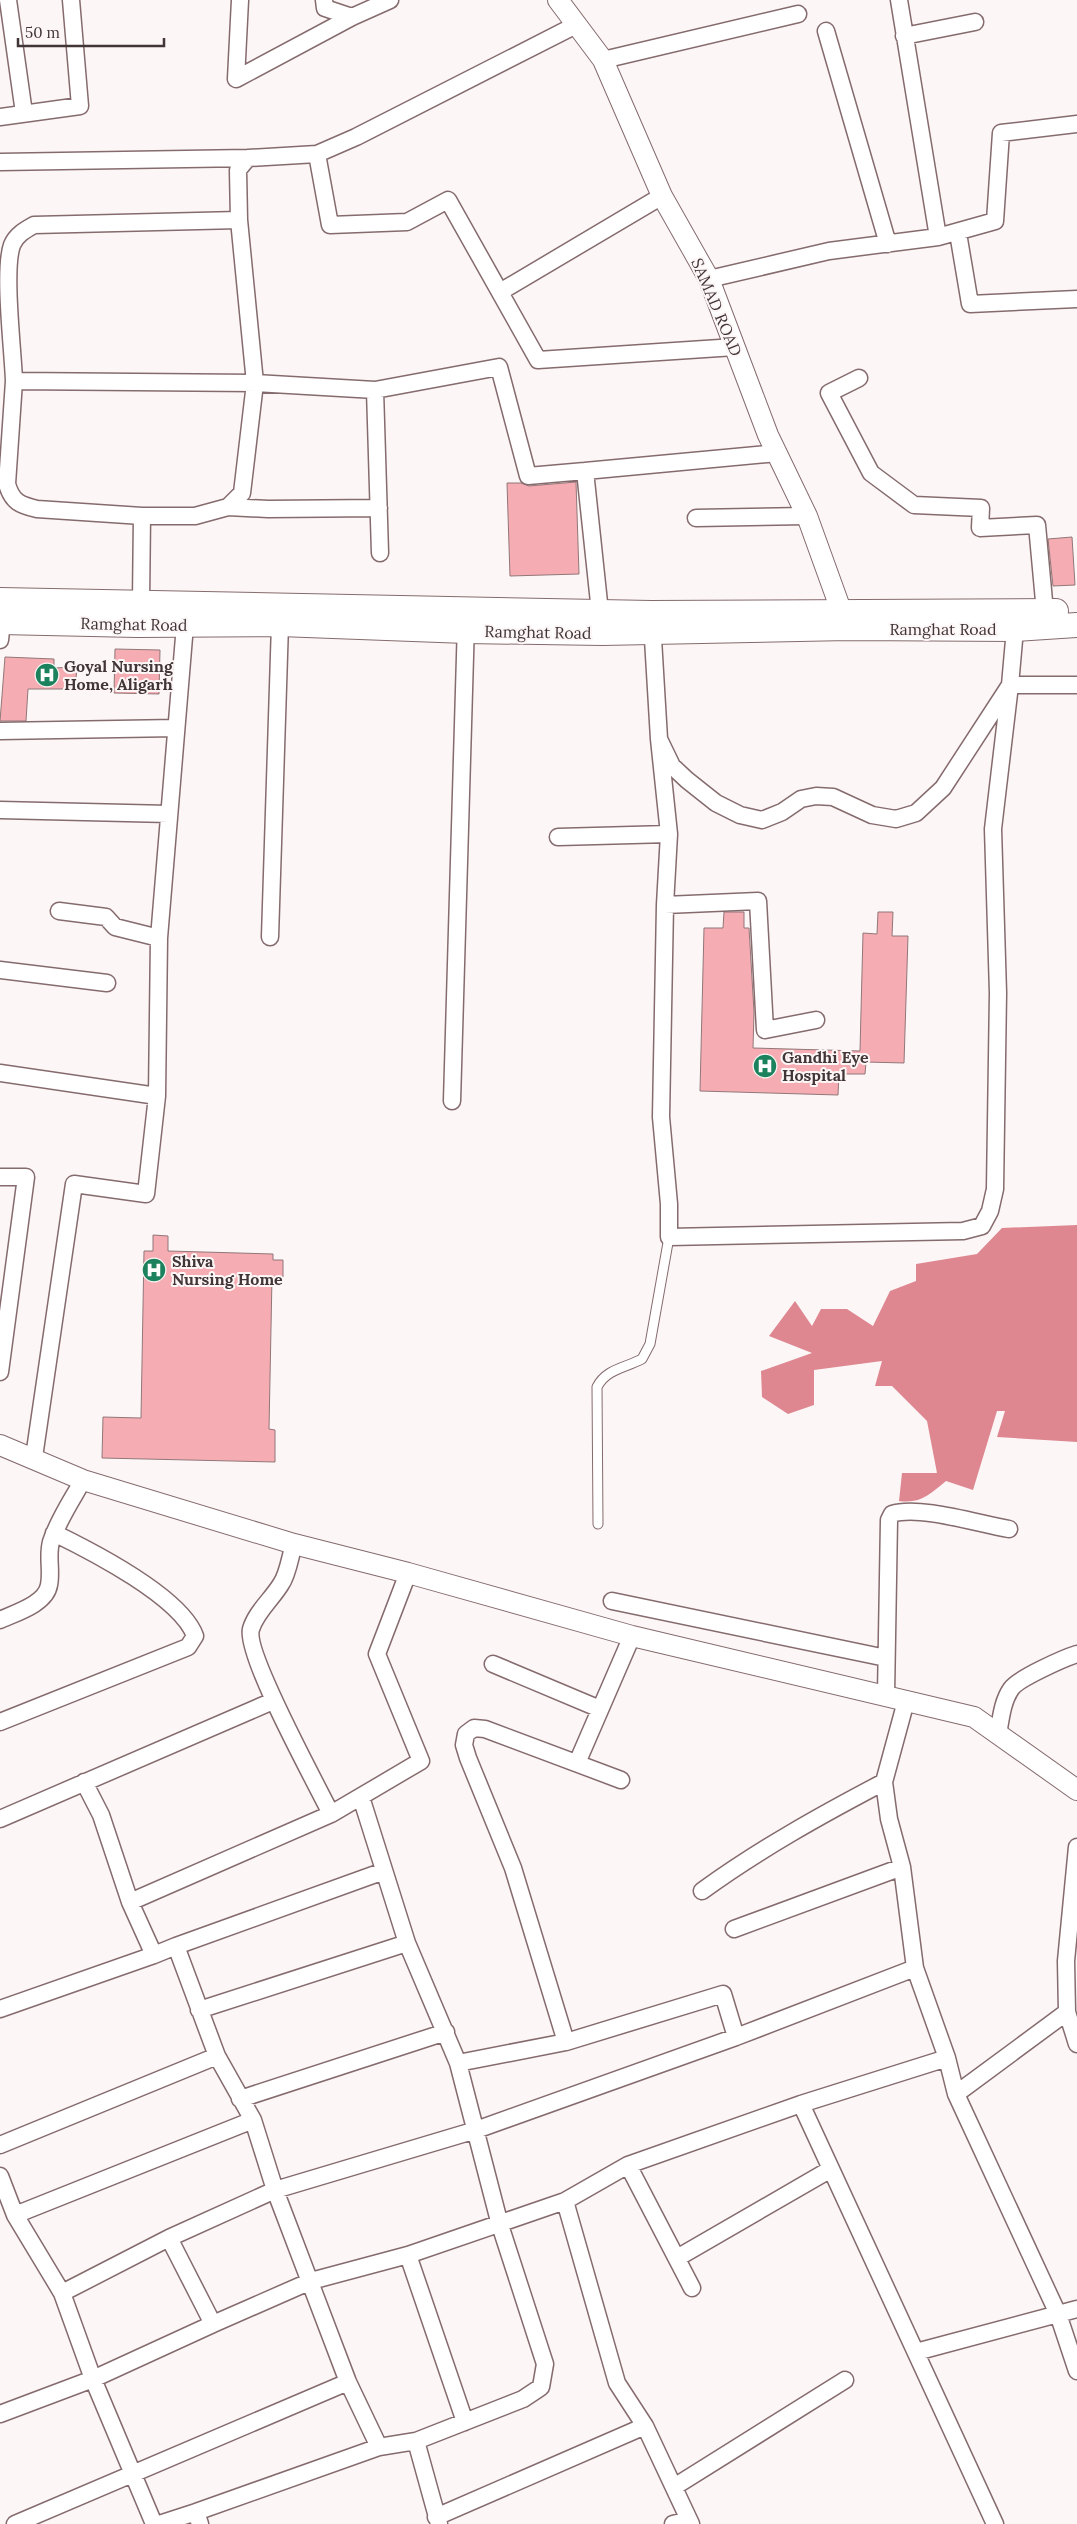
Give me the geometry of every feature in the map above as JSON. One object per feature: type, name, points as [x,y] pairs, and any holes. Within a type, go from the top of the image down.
[{"type":"main road","name":"Ramghat Road","points":[[1,617],[141,601],[466,621],[600,612],[652,622]]},
{"type":"main road","name":"Ramghat Road","points":[[1015,620],[1045,612],[1077,610]]},
{"type":"main road","name":"Ramghat Road","points":[[1,617],[185,625],[466,621],[845,620],[1015,620],[1077,625]]},
{"type":"street","points":[[8,0],[24,113]]},
{"type":"street","points":[[0,117],[80,106],[71,0]]},
{"type":"street","points":[[240,0],[236,79],[352,16],[390,0]]},
{"type":"street","points":[[324,0],[325,8],[352,16]]},
{"type":"street","name":"SAMAD ROAD","points":[[558,0],[603,60],[662,196],[709,279],[768,435],[807,516],[845,620]]},
{"type":"street","points":[[899,0],[938,238]]},
{"type":"street","points":[[603,60],[798,14]]},
{"type":"street","points":[[904,36],[975,22]]},
{"type":"street","points":[[0,162],[248,158],[317,154],[356,137],[576,25]]},
{"type":"street","points":[[826,31],[888,244]]},
{"type":"street","points":[[709,279],[829,251],[938,238],[995,221],[1001,134],[1077,124]]},
{"type":"street","points":[[317,154],[330,225],[407,222],[448,200],[538,360],[735,347]]},
{"type":"street","points":[[228,507],[242,493],[255,383],[239,220],[238,170],[248,158]]},
{"type":"street","points":[[500,292],[662,196]]},
{"type":"street","points":[[239,220],[34,225],[20,233],[12,245],[9,275],[14,381],[7,484],[10,496],[20,505],[37,508],[142,516],[195,516],[228,507],[268,509],[379,508]]},
{"type":"street","points":[[958,233],[970,304],[1077,299]]},
{"type":"street","points":[[14,381],[255,383],[375,390],[499,367],[528,476],[778,453]]},
{"type":"street","points":[[859,378],[828,393],[871,473],[914,505],[981,508],[980,528],[1036,525],[1045,612]]},
{"type":"street","points":[[375,390],[380,553]]},
{"type":"street","points":[[585,472],[600,612]]},
{"type":"street","points":[[141,601],[142,516]]},
{"type":"street","points":[[696,518],[807,516]]},
{"type":"street","points":[[652,622],[659,739],[669,834],[665,905],[661,1117],[669,1204],[669,1237],[963,1231],[982,1226],[990,1211],[995,1189],[998,993],[993,830],[1010,685],[1015,620]]},
{"type":"street","points":[[452,1101],[466,621]]},
{"type":"street","points":[[270,937],[280,624]]},
{"type":"street","points":[[34,1458],[74,1184],[146,1194],[157,1096],[159,938],[185,625]]},
{"type":"street","points":[[1010,685],[1077,685]]},
{"type":"street","points":[[659,739],[672,766],[716,804],[740,815],[762,820],[782,812],[801,799],[816,796],[834,797],[872,815],[896,819],[916,813],[943,788],[1010,685]]},
{"type":"street","points":[[0,731],[176,728]]},
{"type":"street","points":[[0,810],[169,814]]},
{"type":"street","points":[[558,837],[669,834]]},
{"type":"street","points":[[665,905],[758,901],[765,1030],[816,1020]]},
{"type":"street","points":[[59,911],[106,917],[115,927],[159,938]]},
{"type":"street","points":[[0,970],[107,983]]},
{"type":"street","points":[[0,1074],[157,1096]]},
{"type":"street","points":[[0,1177],[26,1177],[0,1372]]},
{"type":"street","points":[[0,1445],[83,1480],[294,1544],[408,1573],[632,1636],[974,1717],[1077,1790]]},
{"type":"street","points":[[0,1620],[26,1609],[40,1599],[49,1587],[50,1546],[54,1533],[83,1480]]},
{"type":"street","points":[[886,1695],[889,1520],[892,1514],[903,1511],[920,1512],[1009,1529]]},
{"type":"street","points":[[0,1722],[188,1647],[195,1636],[191,1624],[143,1584],[102,1556],[54,1533]]},
{"type":"street","points":[[294,1544],[282,1582],[250,1630],[251,1641],[273,1701],[332,1814]]},
{"type":"street","points":[[130,1902],[332,1814],[421,1761],[377,1654],[408,1573]]},
{"type":"street","points":[[612,1601],[886,1658]]},
{"type":"street","points":[[577,1763],[632,1636]]},
{"type":"street","points":[[998,1734],[1003,1704],[1012,1687],[1063,1658],[1077,1654]]},
{"type":"street","points":[[493,1664],[600,1709]]},
{"type":"street","points":[[0,1818],[273,1701]]},
{"type":"street","points":[[906,1701],[884,1782],[889,1819],[902,1867],[915,1968],[947,2058],[956,2094],[1058,2314],[1077,2371]]},
{"type":"street","points":[[566,2042],[513,1868],[468,1758],[464,1745],[466,1734],[474,1728],[485,1729],[621,1780]]},
{"type":"street","points":[[84,1782],[101,1815],[130,1902],[154,1955]]},
{"type":"street","points":[[702,1891],[742,1862],[795,1829],[884,1782]]},
{"type":"street","points":[[159,2524],[198,2518],[379,2447],[416,2442],[523,2399],[541,2387],[545,2364],[500,2225],[458,2063],[407,1943],[361,1797]]},
{"type":"street","points":[[1077,1847],[1066,1961],[1067,2012],[1077,2044]]},
{"type":"street","points":[[734,1929],[902,1867]]},
{"type":"street","points":[[0,2009],[384,1871]]},
{"type":"street","points":[[199,2010],[407,1943]]},
{"type":"street","points":[[176,1946],[218,2056],[253,2120],[275,2190],[348,2382],[379,2447]]},
{"type":"street","points":[[62,2293],[169,2238],[275,2190],[476,2130],[736,2037],[915,1968]]},
{"type":"street","points":[[458,2063],[566,2042],[723,1994],[736,2037]]},
{"type":"street","points":[[956,2094],[1067,2012]]},
{"type":"street","points":[[240,2099],[446,2032]]},
{"type":"street","points":[[0,2145],[218,2056]]},
{"type":"street","points":[[0,2414],[93,2379],[310,2281],[408,2255],[500,2225],[564,2201],[628,2164],[801,2104],[947,2058]]},
{"type":"street","points":[[801,2104],[995,2524]]},
{"type":"street","points":[[15,2215],[253,2120]]},
{"type":"street","points":[[628,2164],[692,2288]]},
{"type":"street","points":[[677,2258],[831,2169]]},
{"type":"street","points":[[0,2176],[15,2215],[62,2293],[93,2379],[154,2524]]},
{"type":"street","points":[[564,2201],[617,2383],[645,2426],[690,2522],[672,2524]]},
{"type":"street","points":[[169,2238],[213,2324]]},
{"type":"street","points":[[408,2255],[465,2422]]},
{"type":"street","points":[[916,2352],[1077,2309]]},
{"type":"street","points":[[674,2488],[845,2380]]},
{"type":"street","points":[[14,2524],[134,2475],[348,2382]]},
{"type":"street","points":[[416,2442],[437,2520],[645,2426]]},
{"type":"lane","points":[[598,1524],[597,1387],[601,1378],[611,1371],[642,1358],[650,1344],[669,1237]]},
{"type":"shaded area","points":[[1077,1225],[1077,1442],[997,1437],[1005,1411],[997,1411],[973,1490],[946,1481],[925,1497],[907,1502],[899,1501],[902,1473],[937,1473],[927,1421],[892,1386],[875,1386],[882,1361],[814,1370],[814,1405],[788,1414],[762,1397],[761,1371],[812,1353],[769,1336],[795,1301],[812,1326],[821,1309],[847,1309],[873,1326],[890,1291],[916,1281],[916,1264],[977,1254],[1002,1228]]},
{"type":"building","points":[[576,482],[579,574],[510,576],[507,483],[521,483],[529,486]]},
{"type":"building","points":[[1072,537],[1075,585],[1053,586],[1048,539]]},
{"type":"building","points":[[115,649],[160,650],[159,694],[114,693]]},
{"type":"building","points":[[5,657],[54,659],[54,668],[77,667],[75,689],[28,689],[26,721],[0,721]]},
{"type":"building","points":[[724,912],[744,912],[744,928],[749,928],[754,1012],[753,1048],[860,1051],[863,933],[877,934],[878,912],[893,912],[892,936],[908,936],[904,1063],[866,1062],[865,1074],[839,1074],[838,1095],[700,1091],[704,928],[723,928]]},
{"type":"building","points":[[153,1235],[168,1236],[168,1251],[273,1254],[273,1260],[283,1260],[283,1277],[272,1277],[269,1429],[275,1430],[275,1462],[102,1458],[103,1417],[141,1418],[144,1251],[153,1251]]},
{"type":"place","name":"Goyal Nursing Home, Aligarh","points":[[47,675]]},
{"type":"place","name":"Gandhi Eye Hospital","points":[[765,1066]]},
{"type":"place","name":"Shiva Nursing Home","points":[[154,1270]]}]
